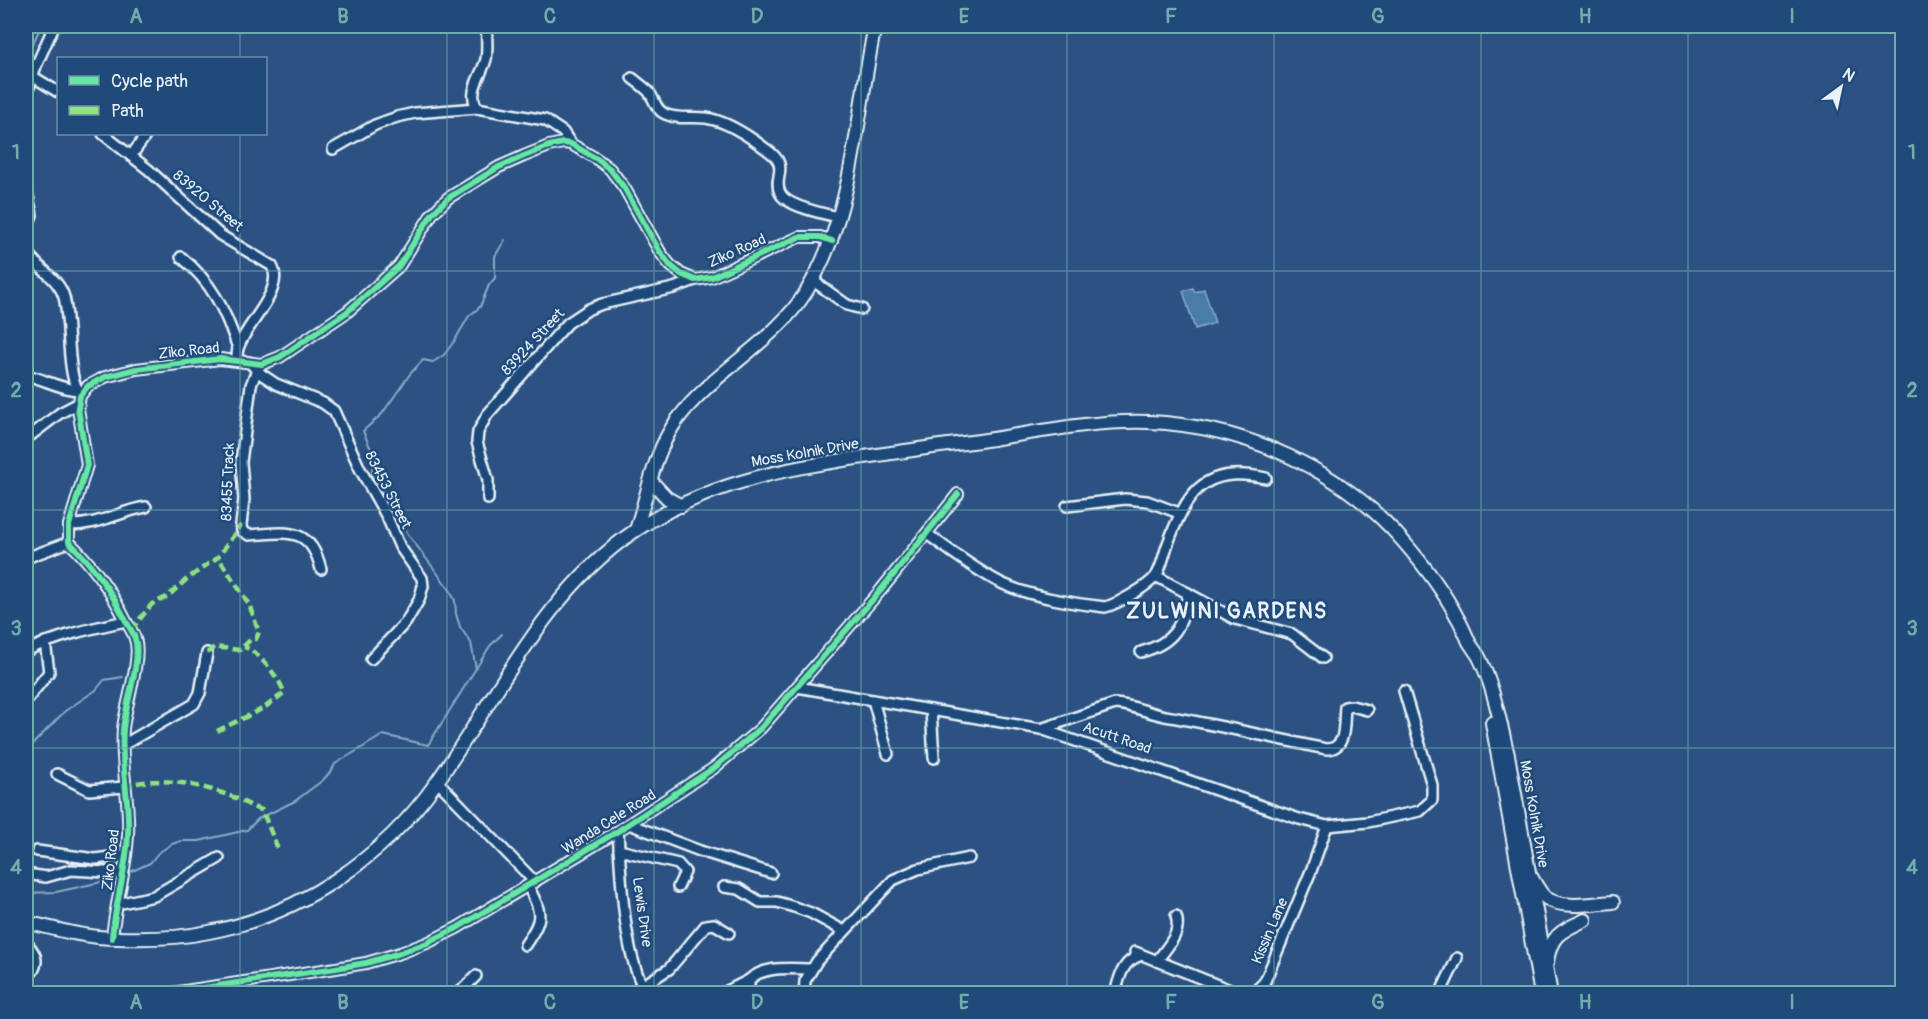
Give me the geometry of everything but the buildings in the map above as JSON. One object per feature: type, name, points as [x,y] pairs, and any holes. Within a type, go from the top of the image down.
[{"type":"main road","points":[[636,530],[661,447],[678,419],[700,394],[779,326],[804,294],[832,241],[847,185],[875,26]]},
{"type":"main road","name":"Moss Kolnik Drive","points":[[26,922],[66,932],[112,938],[188,936],[248,922],[314,894],[355,867],[398,828],[437,781],[534,634],[572,586],[636,530],[681,506],[740,481],[786,469],[1055,429],[1121,422],[1152,422],[1210,430],[1269,447],[1312,468],[1357,498],[1400,538],[1456,614],[1479,656],[1499,717],[1508,755],[1551,993]]},
{"type":"main road","points":[[651,481],[667,498],[681,506]]},
{"type":"main road","name":"Moss Kolnik Drive","points":[[1471,645],[1498,750],[1541,993]]},
{"type":"main road","points":[[1528,872],[1544,896],[1555,902],[1573,904],[1613,902]]},
{"type":"main road","points":[[1546,970],[1553,940],[1564,930],[1585,920]]},
{"type":"street","points":[[26,96],[32,76],[54,26]]},
{"type":"street","points":[[477,108],[473,92],[487,56],[487,26]]},
{"type":"street","points":[[32,76],[57,92]]},
{"type":"street","points":[[632,78],[648,91],[660,111],[678,117],[718,121],[737,130],[774,155],[780,166],[779,189],[786,200],[838,218]]},
{"type":"street","points":[[333,149],[375,125],[397,117],[415,112],[477,108],[545,120],[563,132],[571,144]]},
{"type":"street","name":"83920 Street","points":[[105,135],[220,235],[266,262],[275,272],[273,289],[238,348],[237,360]]},
{"type":"street","points":[[131,156],[146,135]]},
{"type":"street","name":"Ziko Road","points":[[81,391],[105,377],[136,369],[203,360],[237,360],[261,364],[280,357],[347,312],[399,266],[432,214],[448,198],[499,167],[558,144],[571,144],[610,169],[625,189],[660,252],[681,274],[695,280],[711,277],[799,237],[820,237],[832,241]]},
{"type":"street","points":[[26,187],[32,215],[26,230]]},
{"type":"street","points":[[26,249],[34,261],[54,279],[63,295],[70,340],[71,371],[75,386],[81,391]]},
{"type":"street","points":[[181,257],[210,285],[238,348]]},
{"type":"street","name":"83924 Street","points":[[488,499],[488,480],[477,442],[478,432],[487,415],[557,334],[568,323],[589,309],[675,288],[695,280]]},
{"type":"street","points":[[812,280],[846,304],[862,309]]},
{"type":"street","name":"83453 Street","points":[[249,362],[276,384],[323,403],[334,411],[400,548],[422,578],[423,586],[419,600],[406,622],[371,659]]},
{"type":"street","name":"83455 Track","points":[[257,370],[250,385],[241,462],[244,499],[242,531],[249,536],[278,532],[299,536],[305,540],[319,559],[321,569]]},
{"type":"street","points":[[26,375],[81,391]]},
{"type":"street","points":[[26,558],[69,542],[69,525],[87,465],[80,422],[81,391]]},
{"type":"street","points":[[26,439],[60,412],[79,403]]},
{"type":"street","points":[[927,534],[982,572],[1013,589],[1105,607],[1114,604],[1156,576],[1179,513],[1185,502],[1196,492],[1219,476],[1245,473],[1266,478]]},
{"type":"street","name":"Wanda Cele Road","points":[[165,993],[366,963],[400,953],[457,928],[618,831],[686,788],[738,749],[797,687],[927,534],[958,494]]},
{"type":"street","points":[[1067,506],[1125,499],[1147,501],[1179,513]]},
{"type":"street","points":[[69,525],[89,525],[146,507]]},
{"type":"street","name":"Ziko Road","points":[[69,542],[84,555],[104,582],[121,609],[136,641],[123,745],[128,832],[112,938]]},
{"type":"street","points":[[1156,576],[1244,623],[1292,634],[1323,658]]},
{"type":"street","points":[[1141,652],[1155,648],[1173,634],[1180,625],[1188,593]]},
{"type":"street","points":[[26,651],[45,642],[94,627],[126,621]]},
{"type":"street","points":[[26,701],[49,672],[45,642]]},
{"type":"street","points":[[123,745],[194,704],[200,693],[207,653]]},
{"type":"street","name":"Acutt Road","points":[[797,687],[1041,729],[1299,819],[1327,826],[1368,822],[1420,811],[1431,800],[1432,785],[1404,691]]},
{"type":"street","points":[[873,700],[888,754]]},
{"type":"street","points":[[1041,729],[1115,704],[1164,716],[1333,749],[1338,746],[1342,738],[1345,707],[1352,706],[1366,710]]},
{"type":"street","points":[[931,710],[934,758]]},
{"type":"street","points":[[57,774],[89,790],[124,787]]},
{"type":"street","points":[[437,781],[532,884],[540,914],[534,932],[525,945]]},
{"type":"street","points":[[629,824],[700,851],[771,873]]},
{"type":"street","name":"Kissin Lane","points":[[1115,993],[1125,964],[1138,953],[1235,992],[1252,992],[1260,988],[1265,981],[1306,882],[1327,826]]},
{"type":"street","name":"Lewis Drive","points":[[618,831],[628,938],[644,990]]},
{"type":"street","points":[[620,850],[678,864],[685,872],[678,887]]},
{"type":"street","points":[[37,851],[95,859],[126,855]]},
{"type":"street","points":[[117,904],[153,896],[219,858]]},
{"type":"street","points":[[804,993],[805,981],[811,969],[885,887],[903,874],[940,863],[969,858]]},
{"type":"street","points":[[33,875],[46,877],[71,870],[123,873]]},
{"type":"street","points":[[724,887],[739,889],[760,902],[777,902],[811,913],[844,931]]},
{"type":"street","points":[[1157,961],[1178,930],[1179,924],[1176,916]]},
{"type":"street","points":[[629,993],[644,990],[676,962],[706,925],[714,924],[729,933]]},
{"type":"street","points":[[26,942],[36,955],[37,964],[33,971]]},
{"type":"street","points":[[1441,993],[1457,958]]},
{"type":"street","points":[[721,993],[768,970],[811,969]]},
{"type":"street","points":[[458,993],[476,976]]},
{"type":"street","points":[[749,980],[749,993]]},
{"type":"water","points":[[1193,288],[1195,292],[1204,289],[1215,323],[1195,329],[1183,291]]},
{"type":"waterway","points":[[26,58],[41,26]]},
{"type":"waterway","points":[[476,669],[471,643],[460,627],[455,601],[450,590],[410,537],[372,475],[373,454],[363,431],[382,414],[410,374],[423,360],[433,362],[444,355],[469,316],[480,307],[489,285],[495,278],[495,256],[505,240]]},
{"type":"waterway","points":[[130,872],[150,863],[158,853],[172,844],[181,841],[199,841],[247,830],[258,819],[295,801],[323,780],[335,764],[383,735],[428,745],[490,646],[502,634]]},
{"type":"waterway","points":[[26,751],[65,711],[96,690],[104,680],[123,677]]},
{"type":"waterway","points":[[26,893],[56,892],[115,879]]},
{"type":"marked path","points":[[129,626],[135,625],[152,604],[167,597],[187,579],[218,557],[241,525]]},
{"type":"marked path","points":[[207,653],[214,647],[240,650],[251,639],[256,639],[259,632],[249,604],[218,557]]},
{"type":"marked path","points":[[217,731],[264,708],[284,693],[279,681],[268,666],[255,653],[244,647]]},
{"type":"marked path","points":[[124,787],[149,781],[164,781],[193,785],[237,798],[262,810],[279,852]]},
{"type":"cycle path","points":[[112,938],[127,847],[128,808],[122,742],[137,647],[133,633],[109,590],[69,542],[69,525],[87,465],[78,408],[80,396],[88,386],[105,377],[136,369],[220,359],[262,364],[280,357],[347,312],[399,266],[432,214],[448,198],[499,167],[549,146],[563,143],[571,144],[610,169],[625,189],[660,252],[681,274],[695,280],[712,277],[799,237],[820,237],[832,241]]},
{"type":"cycle path","points":[[165,994],[366,963],[400,953],[457,928],[618,831],[714,768],[761,728],[881,590],[958,494]]},
{"type":"district","name":"ZULWINI GARDENS","points":[[1227,611]]}]
